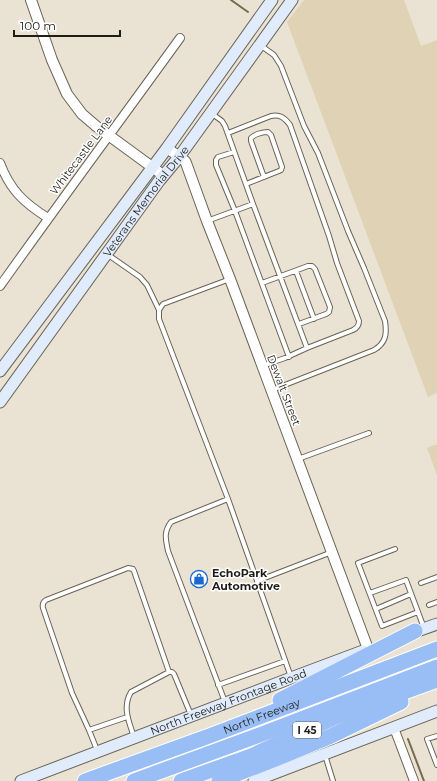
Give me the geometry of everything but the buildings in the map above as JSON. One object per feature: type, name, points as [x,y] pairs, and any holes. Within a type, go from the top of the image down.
[{"type":"highway","points":[[212,735],[420,630]]},
{"type":"highway","name":"North Freeway","points":[[85,781],[212,735],[437,649]]},
{"type":"highway","points":[[219,781],[331,736],[402,702],[436,676]]},
{"type":"highway","name":"North Freeway","points":[[134,781],[262,734],[436,676]]},
{"type":"highway","name":"I 45","points":[[181,781],[251,756],[338,716],[436,676]]},
{"type":"main road","name":"Veterans Memorial Drive","points":[[0,371],[167,148],[272,0]]},
{"type":"main road","name":"Veterans Memorial Drive","points":[[0,402],[163,175],[179,157],[292,0]]},
{"type":"main road","points":[[247,35],[260,45]]},
{"type":"main road","points":[[69,278],[83,288]]},
{"type":"main road","name":"North Freeway Frontage Road","points":[[21,781],[437,624]]},
{"type":"main road","points":[[254,781],[276,775],[324,754],[437,710]]},
{"type":"street","points":[[31,0],[52,60],[67,94],[82,114],[109,136],[153,166],[163,175]]},
{"type":"street","name":"Whitecastle Lane","points":[[0,286],[180,38]]},
{"type":"street","name":"Dewalt Street","points":[[167,148],[186,163],[368,649]]},
{"type":"street","points":[[0,163],[12,187],[23,200],[48,218]]},
{"type":"street","points":[[394,728],[414,781]]},
{"type":"lane","points":[[260,45],[274,55],[281,66],[304,126],[318,154],[364,268],[385,321],[386,330],[382,343],[374,350],[271,391]]},
{"type":"lane","points":[[210,113],[222,121],[228,133],[307,348]]},
{"type":"lane","points":[[228,133],[271,116],[282,116],[287,120],[359,321],[359,325],[353,330],[307,348],[289,357],[262,366]]},
{"type":"lane","points":[[246,184],[264,177],[281,170],[282,166],[271,135],[268,132],[264,132],[251,138],[264,177]]},
{"type":"lane","points":[[234,152],[218,157],[216,160],[216,165],[235,211],[289,357]]},
{"type":"lane","points":[[207,221],[253,204]]},
{"type":"lane","points":[[107,254],[140,277],[148,285],[159,310],[159,319],[228,500],[291,678]]},
{"type":"lane","points":[[262,283],[308,266],[315,268],[330,307],[329,312],[299,324]]},
{"type":"lane","points":[[296,271],[314,319]]},
{"type":"lane","points":[[159,310],[163,304],[230,279]]},
{"type":"lane","points":[[297,459],[369,433]]},
{"type":"lane","points":[[225,703],[168,552],[165,537],[167,528],[171,522],[228,500]]},
{"type":"lane","points":[[395,549],[358,563],[382,626],[418,612]]},
{"type":"lane","points":[[257,581],[332,552]]},
{"type":"lane","points":[[98,752],[72,693],[42,605],[46,600],[128,568],[133,569],[134,571],[169,672],[174,674],[191,716]]},
{"type":"lane","points":[[421,583],[437,577]]},
{"type":"lane","points":[[370,593],[406,580],[418,612],[420,630]]},
{"type":"lane","points":[[376,609],[411,594]]},
{"type":"lane","points":[[429,606],[437,602]]},
{"type":"lane","points":[[218,685],[286,661]]},
{"type":"lane","points":[[134,738],[126,711],[128,696],[131,692],[169,672]]},
{"type":"lane","points":[[89,730],[127,717]]},
{"type":"lane","points":[[437,736],[428,740],[437,766]]},
{"type":"lane","points":[[324,754],[333,781]]},
{"type":"shaded area","points":[[304,0],[404,0],[421,46],[437,40],[437,393],[428,397],[287,22]]},
{"type":"shaded area","points":[[437,444],[437,475],[427,448]]},
{"type":"waterway","points":[[231,0],[248,12]]},
{"type":"waterway","points":[[408,739],[424,781]]},
{"type":"place","name":"EchoPark Automotive","points":[[199,579]]}]
